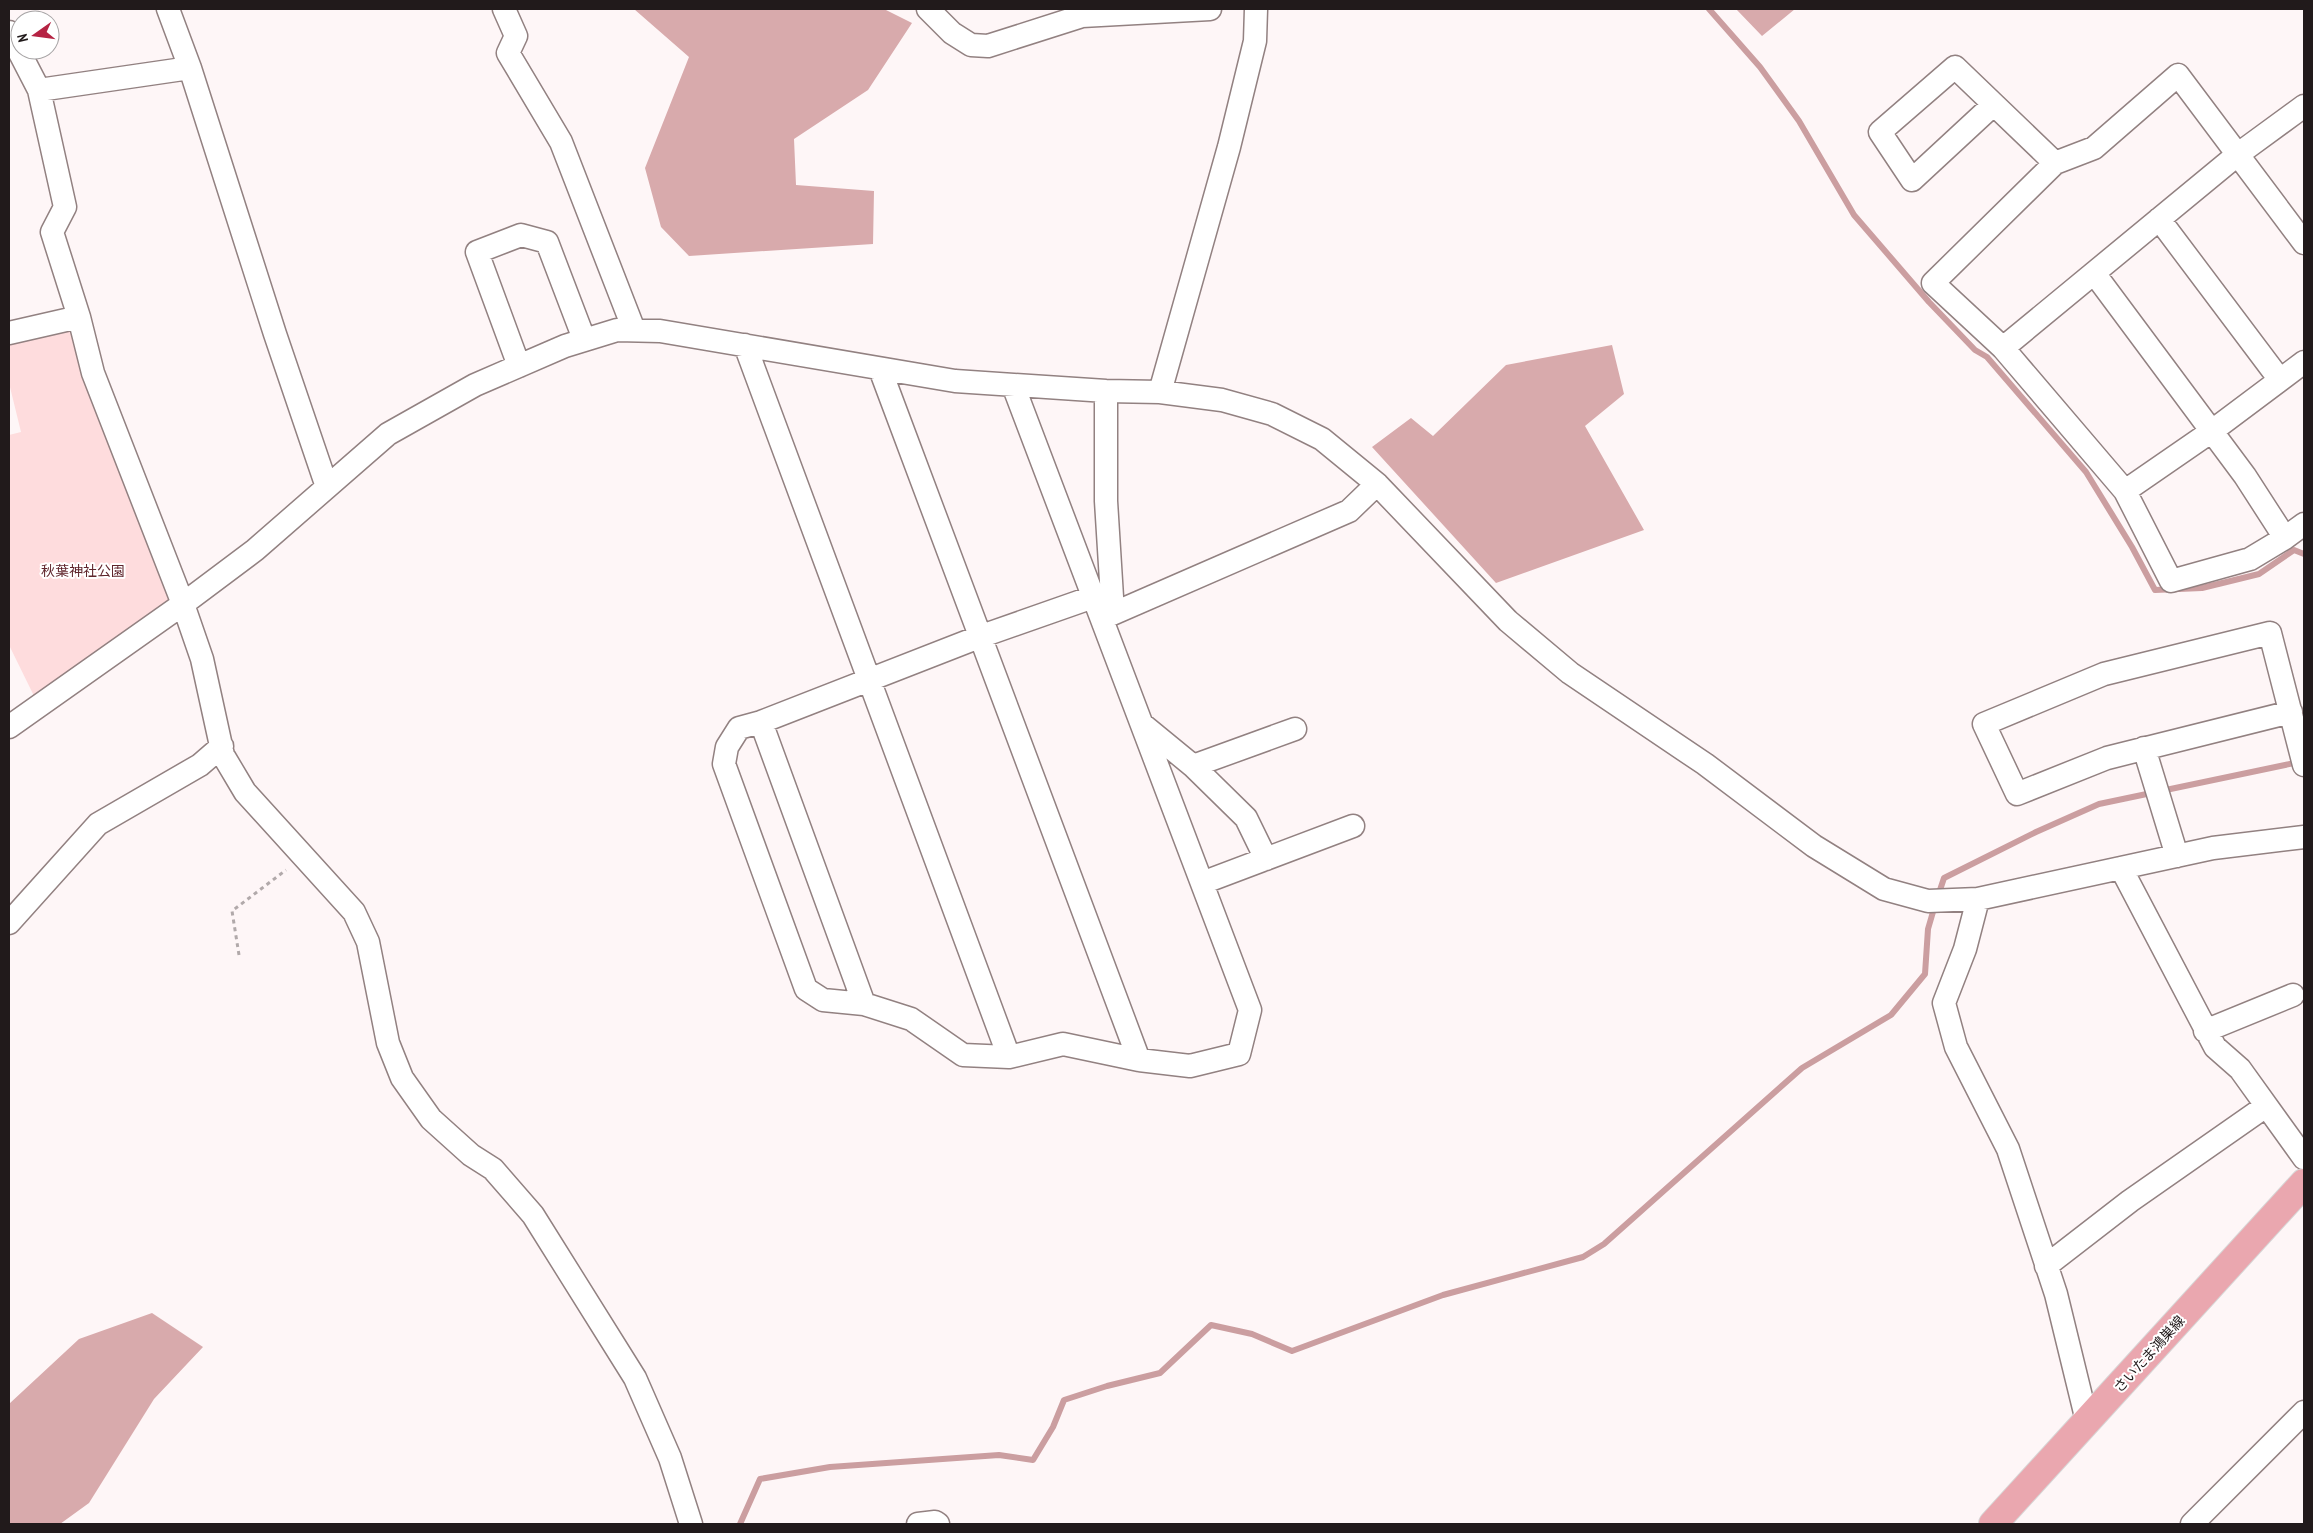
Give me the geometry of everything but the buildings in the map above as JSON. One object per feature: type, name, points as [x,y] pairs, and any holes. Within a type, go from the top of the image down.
[{"type":"main road","name":"さいたま鴻巣線","points":[[1993,1524],[2304,1183]]},
{"type":"street","points":[[168,9],[190,68],[275,334],[327,487]]},
{"type":"street","points":[[504,9],[516,36],[508,54],[561,142],[634,330]]},
{"type":"street","points":[[928,9],[958,37],[971,45],[988,46],[1082,16],[1210,9]]},
{"type":"street","points":[[1160,392],[1229,147],[1254,41],[1256,9]]},
{"type":"street","points":[[9,32],[39,90],[65,207],[52,232],[79,317],[93,373],[183,604],[202,659],[223,754],[245,792],[354,912],[368,942],[388,1043],[402,1078],[431,1119],[472,1154],[493,1169],[533,1215],[636,1378],[670,1458],[690,1524]]},
{"type":"street","points":[[1993,105],[1912,180],[1880,132],[1955,67],[2055,163]]},
{"type":"street","points":[[39,90],[190,68]]},
{"type":"street","points":[[2303,239],[2237,155],[2178,75],[2094,148],[2055,163],[1933,283],[2003,348],[2125,491],[2171,581],[2250,559],[2304,524]]},
{"type":"street","points":[[2003,348],[2237,155],[2304,106]]},
{"type":"street","points":[[2159,219],[2280,380]]},
{"type":"street","points":[[519,366],[477,252],[521,235],[547,242],[584,339]]},
{"type":"street","points":[[2094,273],[2245,476],[2285,538]]},
{"type":"street","points":[[9,333],[79,317]]},
{"type":"street","points":[[9,727],[183,604],[255,550],[388,434],[475,385],[519,366],[584,339],[616,330],[634,330],[745,345],[955,381],[1106,391],[1160,392],[1222,400],[1272,414],[1322,440],[1377,484],[1508,620],[1570,672],[1705,764],[1814,846],[1884,890],[1928,901],[1978,899],[2213,848],[2304,837]]},
{"type":"street","points":[[745,345],[1009,1057]]},
{"type":"street","points":[[2125,491],[2212,431],[2304,362]]},
{"type":"street","points":[[880,369],[1139,1060]]},
{"type":"street","points":[[1013,385],[1094,597],[1108,616]]},
{"type":"street","points":[[1094,597],[980,637],[761,722],[739,728],[727,747],[724,764],[806,989],[823,1000],[864,1004],[911,1019],[963,1056],[1009,1057],[1063,1044],[1139,1060],[1190,1066],[1239,1054],[1250,1010],[1143,725],[1108,616],[1106,391]]},
{"type":"street","points":[[1108,616],[1349,511],[1377,484]]},
{"type":"street","points":[[2291,712],[2107,758],[2017,794],[1984,724],[2104,674],[2270,633],[2291,712],[2304,765]]},
{"type":"street","points":[[761,722],[864,1004]]},
{"type":"street","points":[[1143,725],[1193,766],[1246,818],[1266,859]]},
{"type":"street","points":[[1193,766],[1295,730]]},
{"type":"street","points":[[9,923],[98,824],[200,765],[222,746]]},
{"type":"street","points":[[2144,748],[2177,856]]},
{"type":"street","points":[[1202,883],[1353,826]]},
{"type":"street","points":[[2121,868],[2215,1047],[2240,1069],[2304,1158]]},
{"type":"street","points":[[1978,899],[1964,949],[1944,1003],[1956,1047],[2008,1149],[2056,1294],[2088,1421]]},
{"type":"street","points":[[2205,1031],[2293,995]]},
{"type":"street","points":[[2046,1266],[2130,1201],[2266,1106]]},
{"type":"street","points":[[2192,1524],[2304,1412]]},
{"type":"street","points":[[918,1524],[935,1522],[938,1524]]},
{"type":"path","points":[[239,955],[232,911],[305,856]]},
{"type":"green space","name":"秋葉神社公園","points":[[72,327],[174,600],[35,698],[9,645],[9,435],[21,432],[9,383],[9,340]]},
{"type":"shaded area","points":[[634,9],[884,9],[912,23],[868,90],[794,139],[796,185],[874,191],[873,244],[689,256],[661,227],[645,168],[689,57]]},
{"type":"shaded area","points":[[1736,9],[1795,9],[1762,36]]},
{"type":"shaded area","points":[[1612,345],[1624,394],[1585,426],[1644,530],[1496,583],[1372,447],[1411,418],[1433,436],[1506,365]]},
{"type":"shaded area","points":[[152,1313],[203,1347],[154,1399],[89,1503],[60,1524],[9,1524],[9,1404],[79,1339]]},
{"type":"waterway","points":[[1709,9],[1760,67],[1799,121],[1854,215],[1929,302],[1975,350],[1987,357],[2086,472],[2132,547],[2155,590],[2202,588],[2259,574],[2294,550],[2304,554]]},
{"type":"waterway","points":[[1938,896],[1944,878],[2036,832],[2099,804],[2299,762]]},
{"type":"waterway","points":[[740,1524],[760,1479],[830,1467],[999,1455],[1033,1460],[1053,1427],[1064,1400],[1107,1386],[1160,1373],[1211,1325],[1252,1334],[1292,1351],[1443,1295],[1583,1257],[1604,1244],[1802,1068],[1891,1015],[1925,974],[1928,929],[1935,905]]}]
